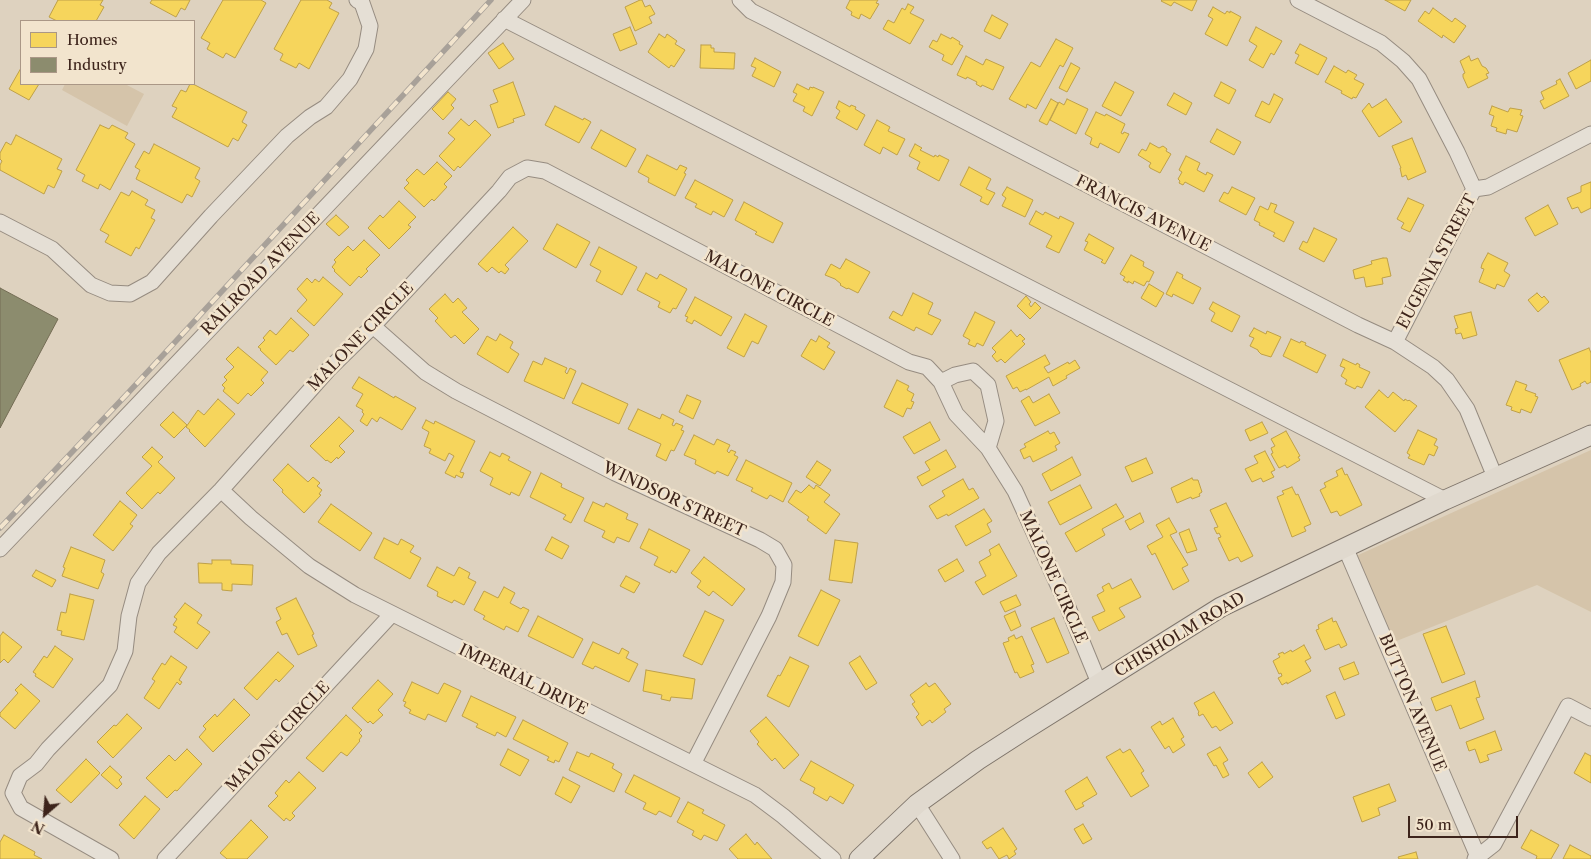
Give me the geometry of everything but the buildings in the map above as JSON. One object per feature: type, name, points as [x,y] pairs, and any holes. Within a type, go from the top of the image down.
[{"type":"main road","name":"CHISHOLM ROAD","points":[[859,859],[918,804],[993,750],[1221,607],[1445,500],[1591,435]]},
{"type":"street","points":[[0,222],[52,249],[91,285],[110,294],[130,294],[152,282],[287,136],[310,117],[326,107],[350,79],[366,49],[370,26],[362,3],[357,0]]},
{"type":"street","name":"RAILROAD AVENUE","points":[[0,549],[523,0]]},
{"type":"street","name":"FRANCIS AVENUE","points":[[740,0],[751,11],[1358,325],[1395,342],[1433,367],[1447,380],[1467,409],[1495,477]]},
{"type":"street","points":[[1298,0],[1381,43],[1403,61],[1419,79],[1474,189]]},
{"type":"street","points":[[504,19],[1445,500]]},
{"type":"street","name":"EUGENIA STREET","points":[[1395,342],[1474,189],[1488,187],[1591,134]]},
{"type":"street","name":"MALONE CIRCLE","points":[[111,859],[21,808],[13,793],[20,776],[36,764],[110,685],[126,651],[128,616],[138,583],[159,553],[221,490],[328,370],[373,326],[510,177],[527,168],[545,170],[909,362],[927,367],[941,382],[956,414],[988,448],[1015,491],[1067,605],[1099,683]]},
{"type":"street","name":"WINDSOR STREET","points":[[373,326],[425,372],[456,391],[615,473],[760,540],[774,549],[784,565],[783,582],[769,616],[693,764]]},
{"type":"street","points":[[941,382],[955,374],[973,371],[988,385],[996,421],[988,448]]},
{"type":"street","name":"IMPERIAL DRIVE","points":[[221,490],[251,518],[309,566],[355,596],[755,794],[833,859]]},
{"type":"street","name":"BUTTON AVENUE","points":[[1345,547],[1478,858]]},
{"type":"street","name":"MALONE CIRCLE","points":[[165,859],[391,614]]},
{"type":"street","points":[[1478,858],[1494,844],[1568,706],[1591,718]]},
{"type":"street","points":[[918,804],[952,859]]},
{"type":"shaded area","points":[[64,85],[127,85],[144,94],[127,126],[62,90]]},
{"type":"shaded area","points":[[1591,450],[1591,612],[1537,585],[1394,642],[1356,556]]},
{"type":"railway","points":[[0,528],[128,393],[491,0]]}]
